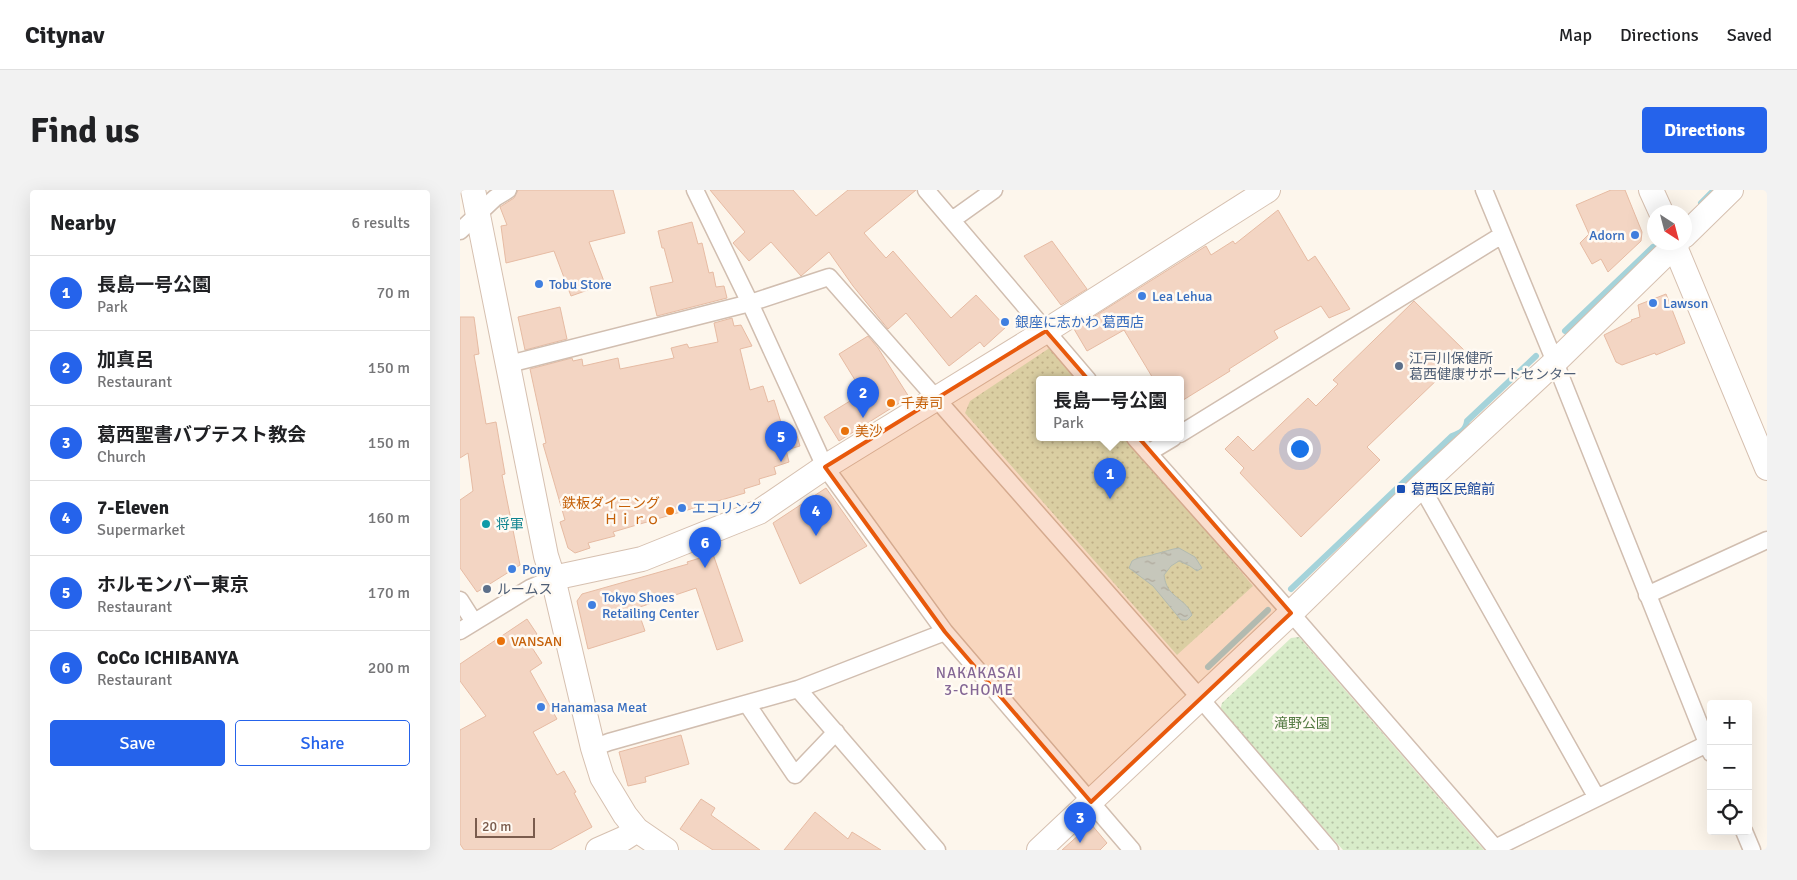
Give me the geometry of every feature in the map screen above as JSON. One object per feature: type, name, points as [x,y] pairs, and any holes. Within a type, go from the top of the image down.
[{"type":"street","points":[[473,190],[546,556],[553,578],[593,748],[602,777],[625,815],[637,830],[666,850]]},
{"type":"street","points":[[460,230],[495,198],[508,190]]},
{"type":"street","points":[[695,190],[750,303],[825,467],[945,632],[1132,850]]},
{"type":"street","points":[[926,190],[1085,376]]},
{"type":"street","points":[[952,220],[994,190]]},
{"type":"street","points":[[460,631],[530,588],[553,578],[642,559],[759,512],[825,467],[1046,331],[1268,190]]},
{"type":"street","points":[[1484,190],[1555,362],[1707,745]]},
{"type":"street","points":[[1651,190],[1658,205]]},
{"type":"street","points":[[1692,228],[1731,190]]},
{"type":"street","points":[[1184,432],[1502,236]]},
{"type":"street","points":[[1039,850],[1291,612],[1421,486],[1555,362],[1669,250]]},
{"type":"street","points":[[1680,250],[1761,434],[1767,468]]},
{"type":"street","points":[[509,364],[750,303],[829,277],[1200,698],[1330,850]]},
{"type":"street","points":[[1138,441],[1291,612],[1496,849],[1597,798],[1707,750]]},
{"type":"street","points":[[1148,453],[1168,441]]},
{"type":"street","points":[[1421,486],[1597,798]]},
{"type":"street","points":[[1647,595],[1767,540]]},
{"type":"street","points":[[460,600],[474,622]]},
{"type":"street","points":[[593,748],[798,689],[945,632]]},
{"type":"street","points":[[798,689],[937,850]]},
{"type":"street","points":[[747,704],[795,775],[836,732]]},
{"type":"street","points":[[598,850],[637,830]]},
{"type":"street","points":[[1746,835],[1752,850]]},
{"type":"highlighted area","points":[[1046,331],[1291,613],[1091,802],[945,632],[825,467]]},
{"type":"green space","points":[[1051,347],[1076,376],[1036,376],[1036,441],[1131,441],[1253,586],[1177,655],[965,413],[970,401]]},
{"type":"green space","name":"滝野公園","points":[[1299,637],[1484,850],[1343,850],[1220,711],[1222,703],[1291,638]]},
{"type":"water","points":[[1179,548],[1195,557],[1202,568],[1197,571],[1179,561],[1171,566],[1164,575],[1169,590],[1190,611],[1192,615],[1187,620],[1181,620],[1153,586],[1129,568],[1132,561],[1138,558]]},
{"type":"building","points":[[518,190],[613,190],[625,233],[589,242],[605,284],[571,296],[554,251],[506,263],[501,226],[507,225],[500,207],[514,198]]},
{"type":"building","points":[[710,190],[793,190],[816,216],[848,190],[916,190],[864,233],[886,258],[893,251],[951,318],[976,295],[1006,327],[984,347],[980,342],[949,366],[906,313],[888,329],[853,286],[829,252],[801,276],[771,242],[749,261],[733,243],[745,232]]},
{"type":"building","points":[[1611,190],[1625,190],[1642,232],[1641,241],[1608,272],[1601,259],[1592,264],[1580,243],[1589,234],[1576,205]]},
{"type":"building","points":[[1278,210],[1308,261],[1315,256],[1350,309],[1329,318],[1321,306],[1274,331],[1278,338],[1184,400],[1184,376],[1152,376],[1124,330],[1087,351],[1074,329],[1206,246],[1211,255],[1233,241],[1235,244]]},
{"type":"building","points":[[692,222],[698,244],[702,243],[709,273],[713,272],[716,287],[724,286],[727,298],[657,316],[650,287],[673,282],[658,231]]},
{"type":"building","points":[[1052,241],[1087,289],[1061,305],[1024,256]]},
{"type":"building","points":[[1666,294],[1685,343],[1656,355],[1655,353],[1622,365],[1616,362],[1604,335],[1640,317],[1638,305]]},
{"type":"building","points":[[1414,301],[1466,352],[1367,447],[1380,460],[1301,537],[1240,473],[1244,468],[1225,449],[1238,436],[1253,451],[1308,398],[1316,406],[1338,384],[1333,380]]},
{"type":"building","points":[[560,307],[567,339],[525,350],[518,317]]},
{"type":"building","points":[[460,317],[474,317],[479,354],[474,355],[486,424],[496,422],[505,474],[502,475],[520,565],[477,592],[460,568],[460,500],[473,491],[468,453],[460,458]]},
{"type":"building","points":[[732,318],[734,326],[741,325],[752,346],[740,349],[750,390],[763,386],[768,402],[774,400],[784,432],[795,429],[800,446],[786,450],[789,462],[774,467],[776,474],[759,479],[760,484],[744,489],[745,493],[613,532],[615,536],[588,543],[590,548],[575,553],[568,548],[560,522],[565,520],[543,444],[546,443],[530,369],[572,358],[573,361],[582,359],[583,366],[618,358],[620,369],[674,358],[671,348],[687,344],[689,348],[718,342],[714,323]]},
{"type":"building","points":[[868,336],[878,348],[909,397],[839,441],[824,417],[863,393],[839,354]]},
{"type":"building","points":[[826,488],[867,546],[800,584],[773,523]]},
{"type":"building","points":[[713,554],[743,641],[717,650],[696,588],[637,608],[645,631],[588,649],[577,601],[582,594],[688,564],[687,562]]},
{"type":"building","points":[[527,619],[537,634],[527,640],[542,663],[530,671],[557,719],[533,732],[557,775],[564,771],[592,827],[550,850],[464,850],[460,844],[460,730],[486,716],[460,681],[460,664]]},
{"type":"building","points":[[681,735],[689,764],[645,777],[646,782],[628,786],[619,752]]},
{"type":"building","points":[[701,799],[715,808],[711,815],[760,850],[713,850],[680,829]]},
{"type":"building","points":[[815,812],[848,839],[852,832],[881,850],[784,850]]},
{"type":"building","points":[[1091,824],[1107,843],[1100,850],[1062,850]]},
{"type":"waterway","points":[[1701,203],[1714,190]]},
{"type":"waterway","points":[[1565,331],[1650,250]]},
{"type":"waterway","points":[[1291,589],[1452,436],[1462,431],[1467,421],[1536,356]]},
{"type":"waterway","points":[[1208,667],[1268,610]]},
{"type":"place","name":"Adorn","points":[[1635,235]]},
{"type":"place","name":"Tobu Store","points":[[539,284]]},
{"type":"place","name":"Lea Lehua","points":[[1142,296]]},
{"type":"place","name":"Lawson","points":[[1653,303]]},
{"type":"place","name":"銀座に志かわ 葛西店","points":[[1005,322]]},
{"type":"place","name":"江戸川保健所 葛西健康サポートセンター","points":[[1399,366]]},
{"type":"place","name":"千寿司","points":[[891,403]]},
{"type":"place","name":"加真呂","points":[[863,418]]},
{"type":"place","name":"美沙","points":[[845,431]]},
{"type":"place","name":"ホルモンバー東京","points":[[781,462]]},
{"type":"place","name":"葛西区民館前","points":[[1401,489]]},
{"type":"place","name":"長島一号公園","points":[[1110,499]]},
{"type":"place","name":"エコリング","points":[[682,508]]},
{"type":"place","name":"鉄板ダイニング Ｈｉｒｏ","points":[[670,511]]},
{"type":"place","name":"将軍","points":[[486,524]]},
{"type":"place","name":"7-Eleven","points":[[816,536]]},
{"type":"place","name":"CoCo ICHIBANYA","points":[[705,568]]},
{"type":"place","name":"Pony","points":[[512,569]]},
{"type":"place","name":"ルームス","points":[[487,589]]},
{"type":"place","name":"Tokyo Shoes Retailing Center","points":[[592,605]]},
{"type":"place","name":"VANSAN","points":[[501,641]]},
{"type":"place","name":"Hanamasa Meat","points":[[541,707]]},
{"type":"place","name":"葛西聖書バプテスト教会","points":[[1080,843]]},
{"type":"district","name":"NAKAKASAI 3-CHOME","points":[[979,682]]}]
